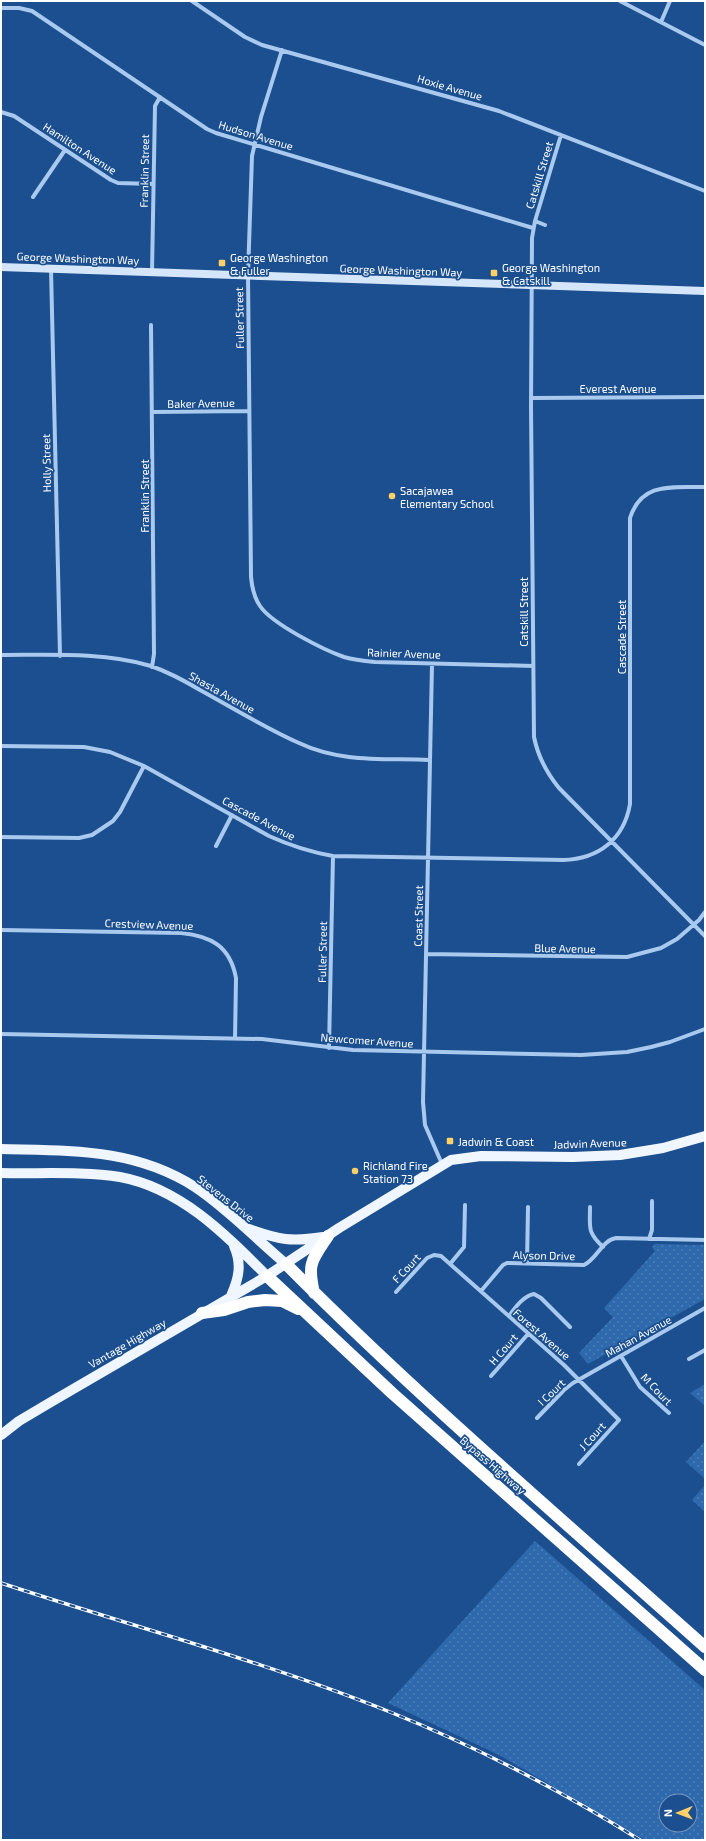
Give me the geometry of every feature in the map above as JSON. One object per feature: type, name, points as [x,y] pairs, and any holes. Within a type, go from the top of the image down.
[{"type":"highway","points":[[314,1293],[310,1277],[310,1265],[328,1236]]},
{"type":"highway","name":"Bypass Highway","points":[[286,1264],[314,1293],[454,1422],[705,1647]]},
{"type":"highway","name":"Bypass Highway","points":[[267,1276],[392,1393],[705,1670]]},
{"type":"highway","points":[[202,1313],[224,1310],[248,1302],[264,1300],[282,1301],[308,1314]]},
{"type":"main road","name":"George Washington Way","points":[[1,267],[705,291]]},
{"type":"main road","name":"Jadwin Avenue","points":[[267,1276],[442,1164],[451,1160],[481,1156],[573,1157],[620,1155],[663,1148],[705,1136]]},
{"type":"main road","name":"Stevens Drive","points":[[1,1149],[93,1152],[136,1160],[166,1172],[195,1187],[222,1207],[286,1264]]},
{"type":"main road","points":[[1,1173],[97,1175],[119,1177],[135,1181],[163,1192],[187,1205],[207,1220],[267,1276]]},
{"type":"main road","points":[[244,1227],[284,1240],[302,1240],[328,1236]]},
{"type":"main road","points":[[231,1296],[238,1280],[240,1268],[233,1244]]},
{"type":"main road","name":"Vantage Highway","points":[[1,1435],[31,1414],[267,1276]]},
{"type":"street","name":"Hoxie Avenue","points":[[192,1],[246,37],[262,45],[475,103],[705,191]]},
{"type":"street","points":[[620,1],[705,44]]},
{"type":"street","points":[[661,22],[670,1]]},
{"type":"street","name":"Hudson Avenue","points":[[1,8],[19,8],[32,11],[208,129],[533,228]]},
{"type":"street","name":"Fuller Street","points":[[252,589],[248,275],[252,156],[261,117],[282,50]]},
{"type":"street","name":"Franklin Street","points":[[152,272],[155,106],[160,97]]},
{"type":"street","name":"Hamilton Avenue","points":[[1,112],[14,116],[111,180],[118,183],[153,184]]},
{"type":"street","name":"Catskill Street","points":[[561,135],[533,228],[531,285],[531,398],[533,666],[534,733],[536,749],[548,774],[559,788],[705,936]]},
{"type":"street","points":[[34,197],[65,150]]},
{"type":"street","name":"Catskill Street","points":[[535,221],[545,224]]},
{"type":"street","name":"Holly Street","points":[[51,268],[60,656]]},
{"type":"street","name":"Franklin Street","points":[[151,325],[154,654],[152,667]]},
{"type":"street","name":"Everest Avenue","points":[[531,398],[705,397]]},
{"type":"street","name":"Baker Avenue","points":[[152,412],[249,411]]},
{"type":"street","name":"Cascade Street","points":[[612,841],[623,828],[628,817],[630,804],[630,518],[638,502],[651,491],[660,488],[705,487]]},
{"type":"street","name":"Rainier Avenue","points":[[252,589],[260,607],[275,621],[335,653],[363,661],[533,666]]},
{"type":"street","name":"Shasta Avenue","points":[[1,655],[60,656],[120,660],[152,667],[178,678],[300,744],[327,753],[353,758],[429,760]]},
{"type":"street","name":"Coast Street","points":[[432,664],[423,1102],[425,1125],[442,1164]]},
{"type":"street","name":"Cascade Avenue","points":[[1,746],[84,747],[110,752],[144,766],[290,846],[333,856],[575,860],[598,852],[612,841]]},
{"type":"street","points":[[1,837],[79,838],[92,835],[113,821],[120,812],[144,766]]},
{"type":"street","points":[[216,846],[232,814]]},
{"type":"street","name":"Fuller Street","points":[[329,1048],[333,856]]},
{"type":"street","name":"Blue Avenue","points":[[426,954],[611,958],[627,957],[662,948],[677,939],[694,925],[705,912]]},
{"type":"street","name":"Crestview Avenue","points":[[1,930],[181,933],[206,937],[222,949],[234,969],[236,978],[235,1039]]},
{"type":"street","name":"Newcomer Avenue","points":[[1,1034],[282,1041],[353,1050],[602,1054],[651,1047],[670,1042],[705,1029]]},
{"type":"street","points":[[649,1239],[652,1230],[652,1200]]},
{"type":"street","points":[[450,1264],[464,1247],[465,1205]]},
{"type":"street","points":[[527,1263],[528,1207]]},
{"type":"street","points":[[590,1207],[590,1232],[602,1247]]},
{"type":"street","name":"Alyson Drive","points":[[481,1291],[505,1264],[584,1264],[614,1238],[705,1240]]},
{"type":"street","name":"F Court","points":[[396,1292],[429,1257],[439,1256],[450,1264]]},
{"type":"street","name":"Forest Avenue","points":[[450,1264],[579,1379],[619,1420]]},
{"type":"street","points":[[509,1316],[523,1300],[534,1294],[541,1298],[570,1327]]},
{"type":"street","name":"Mahan Avenue","points":[[579,1379],[705,1308]]},
{"type":"street","name":"H Court","points":[[491,1376],[528,1334]]},
{"type":"street","points":[[689,1359],[705,1350]]},
{"type":"street","name":"M Court","points":[[621,1356],[640,1387],[669,1413]]},
{"type":"street","name":"I Court","points":[[537,1418],[564,1390],[579,1379]]},
{"type":"street","name":"J Court","points":[[579,1464],[619,1420]]},
{"type":"shaded area","points":[[655,1244],[705,1245],[705,1299],[588,1364],[579,1353],[613,1317],[604,1308],[655,1251],[652,1247]]},
{"type":"shaded area","points":[[705,1384],[705,1406],[690,1393]]},
{"type":"shaded area","points":[[705,1441],[705,1479],[686,1462]]},
{"type":"shaded area","points":[[705,1485],[705,1512],[692,1500]]},
{"type":"shaded area","points":[[535,1541],[705,1690],[705,1840],[645,1840],[499,1755],[388,1703]]},
{"type":"railway","points":[[1,1583],[294,1676],[390,1712],[422,1725],[518,1770],[640,1840]]},
{"type":"place","name":"George Washington & Fuller","points":[[222,263]]},
{"type":"place","name":"George Washington & Catskill","points":[[494,273]]},
{"type":"place","name":"Sacajawea Elementary School","points":[[392,496]]},
{"type":"place","name":"Jadwin & Coast","points":[[450,1141]]},
{"type":"place","name":"Richland Fire Station 73","points":[[355,1171]]}]
